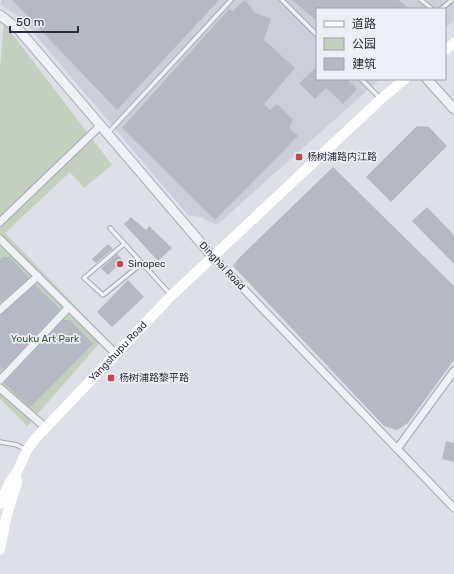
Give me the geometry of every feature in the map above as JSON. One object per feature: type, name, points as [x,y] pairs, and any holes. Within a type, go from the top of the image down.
[{"type":"main road","points":[[446,49],[454,43]]},
{"type":"main road","name":"Yangshupu Road","points":[[0,550],[3,501],[17,483],[16,474],[27,450],[171,296],[381,99],[404,80]]},
{"type":"street","name":"Dinghai Road","points":[[0,15],[19,30],[212,256],[454,508]]},
{"type":"street","points":[[428,80],[454,109]]},
{"type":"street","points":[[0,222],[100,126]]},
{"type":"street","points":[[0,239],[116,354]]},
{"type":"street","points":[[0,310],[38,276]]},
{"type":"street","points":[[0,380],[69,307]]},
{"type":"street","points":[[397,449],[454,371]]},
{"type":"street","points":[[0,388],[46,428]]},
{"type":"lane","points":[[107,134],[231,0]]},
{"type":"lane","points":[[282,0],[316,34]]},
{"type":"lane","points":[[421,0],[431,8]]},
{"type":"lane","points":[[442,8],[452,0]]},
{"type":"lane","points":[[361,80],[381,99]]},
{"type":"lane","points":[[110,228],[171,296]]},
{"type":"lane","points":[[124,244],[84,278],[103,295],[141,264]]},
{"type":"lane","points":[[0,442],[17,445],[27,450]]},
{"type":"shaded area","points":[[1,0],[454,0],[454,21],[446,27],[446,8],[316,8],[316,80],[379,80],[217,225],[200,217],[188,215],[21,18],[1,5]]},
{"type":"green space","name":"Youku Art Park","points":[[4,23],[112,165],[84,188],[70,172],[5,233],[105,337],[27,426],[0,399],[0,67]]},
{"type":"building","points":[[12,0],[219,0],[117,110]]},
{"type":"building","points":[[245,0],[254,12],[271,19],[264,40],[295,68],[264,104],[270,110],[277,104],[293,120],[289,128],[298,136],[215,220],[122,128],[229,9],[232,11]]},
{"type":"building","points":[[292,0],[399,0],[408,8],[316,8],[316,20]]},
{"type":"building","points":[[316,68],[316,80],[348,80],[357,89],[343,104],[326,88],[315,99],[299,83]]},
{"type":"building","points":[[417,126],[429,127],[447,146],[391,202],[366,177]]},
{"type":"building","points":[[333,167],[454,286],[454,360],[408,423],[397,430],[384,426],[233,266],[239,258]]},
{"type":"building","points":[[427,207],[454,235],[454,264],[412,221]]},
{"type":"building","points":[[131,217],[146,230],[149,226],[172,248],[158,261],[124,224]]},
{"type":"building","points":[[108,244],[113,249],[96,263],[92,259]]},
{"type":"building","points":[[117,254],[123,260],[108,275],[101,268]]},
{"type":"building","points":[[3,257],[10,257],[29,278],[0,303],[0,260]]},
{"type":"building","points":[[128,280],[144,297],[112,327],[97,312]]},
{"type":"building","points":[[35,285],[60,309],[3,370],[2,367],[0,370],[0,315]]},
{"type":"building","points":[[63,320],[70,320],[93,344],[30,407],[4,383]]},
{"type":"building","points":[[446,441],[454,443],[454,462],[442,459]]},
{"type":"place","name":"杨树浦路内江路","points":[[299,157]]},
{"type":"place","name":"Sinopec","points":[[120,264]]},
{"type":"place","name":"杨树浦路黎平路","points":[[111,378]]}]
